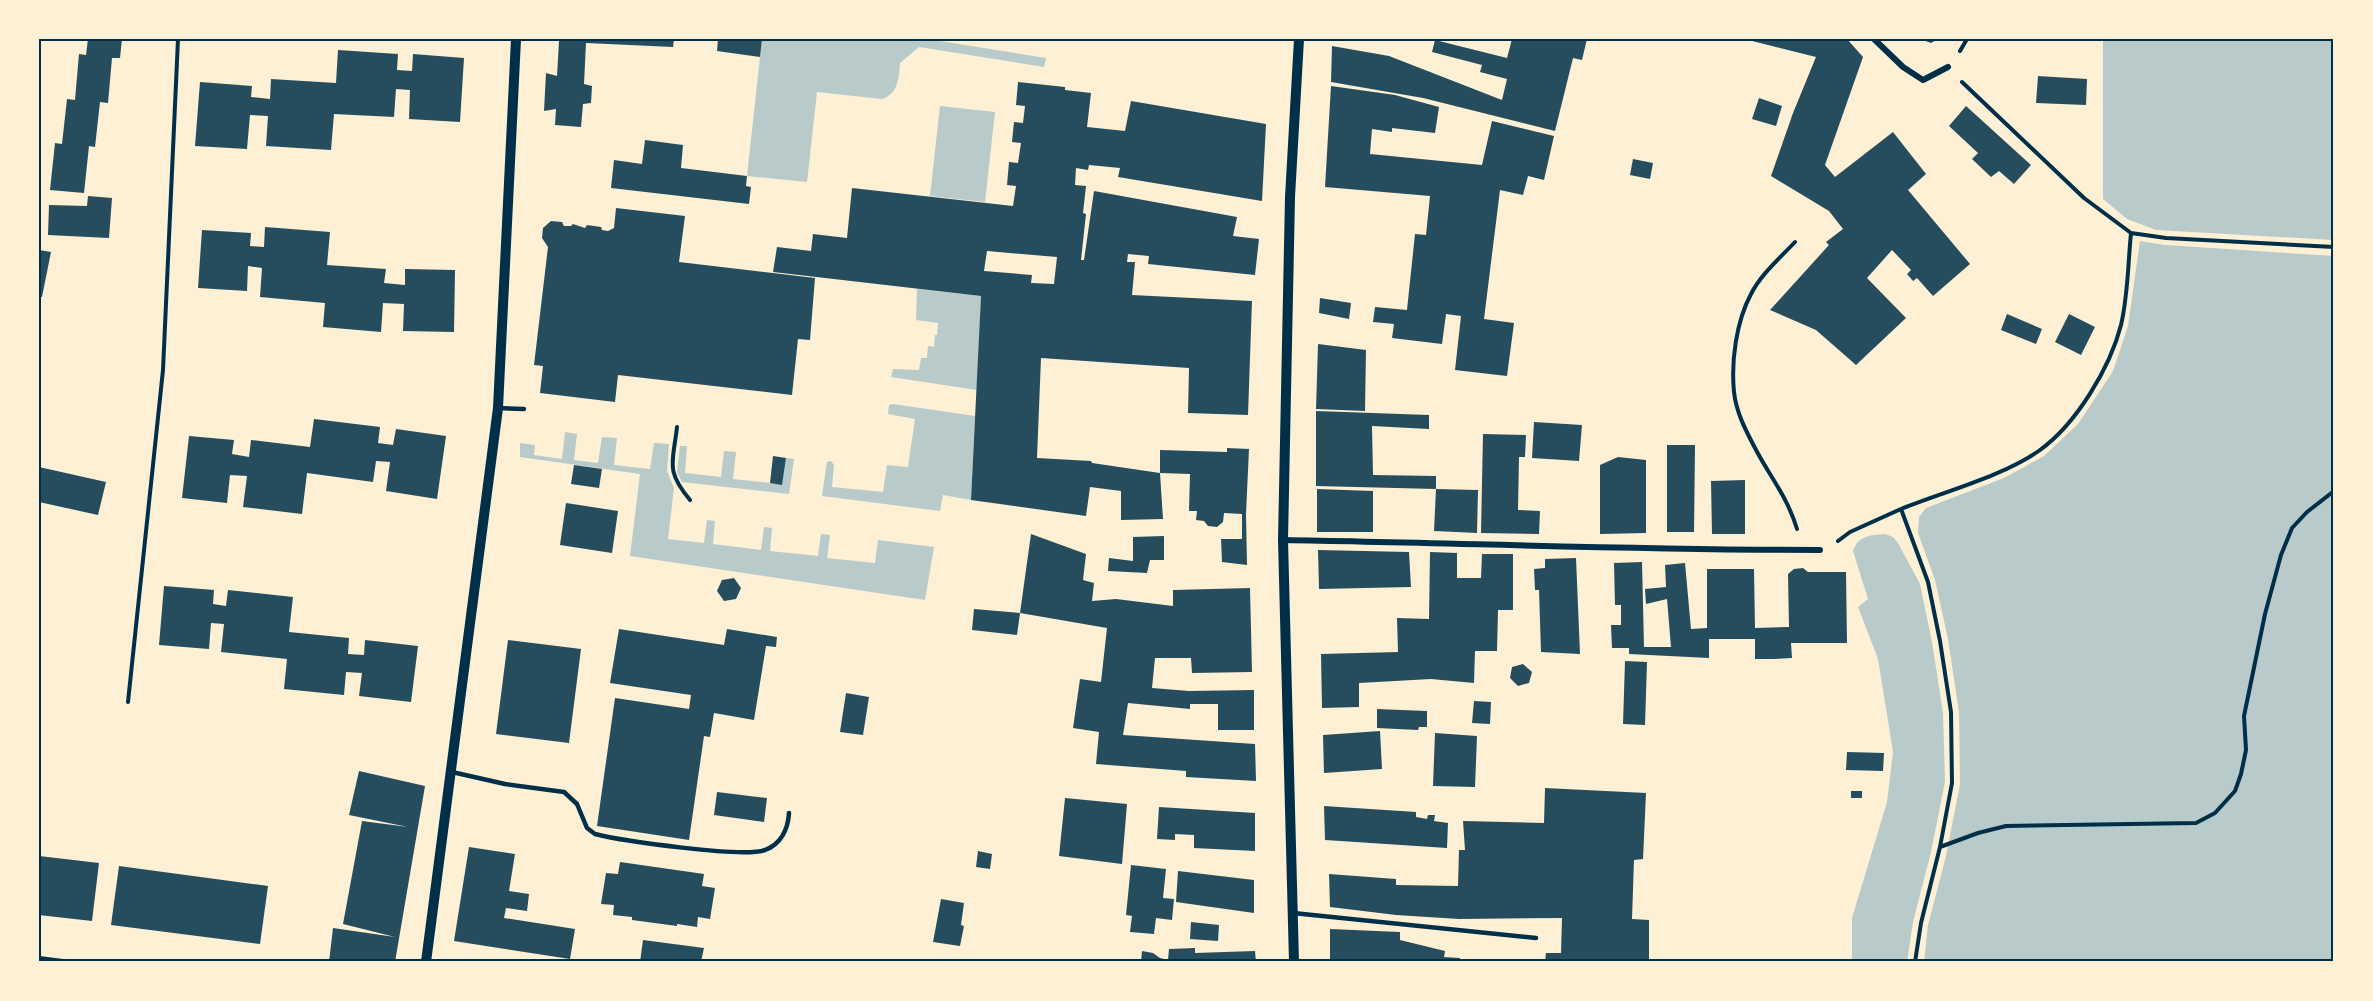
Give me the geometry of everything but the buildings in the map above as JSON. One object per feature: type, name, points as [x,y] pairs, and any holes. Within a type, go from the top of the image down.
[{"type":"street","points":[[426,962],[498,408],[516,39]]},
{"type":"street","points":[[1294,962],[1283,540],[1290,197],[1299,39]]},
{"type":"street","points":[[1874,39],[1903,67],[1923,80],[1948,67]]},
{"type":"street","points":[[1283,540],[1539,545],[1614,549],[1820,550]]},
{"type":"street","points":[[39,959],[63,962]]},
{"type":"lane","points":[[498,408],[524,409]]},
{"type":"lane","points":[[452,772],[505,784],[564,792],[577,804],[587,828],[595,834],[732,852],[756,852],[777,843],[786,830],[789,813]]},
{"type":"lane","points":[[1293,913],[1536,938]]},
{"type":"path","points":[[128,702],[163,370],[178,39]]},
{"type":"path","points":[[1948,67],[1975,96],[2084,198],[2131,233],[2166,238],[2334,247]]},
{"type":"path","points":[[1820,550],[1850,532],[1901,509],[2001,471],[2040,450],[2072,419],[2105,367],[2121,324],[2131,233]]},
{"type":"path","points":[[1795,242],[1768,270],[1751,294],[1740,322],[1734,361],[1734,393],[1741,421],[1755,449],[1780,487],[1792,515],[1798,534],[1799,550]]},
{"type":"path","points":[[677,427],[672,472],[678,485],[690,500]]},
{"type":"path","points":[[1940,847],[1978,833],[2006,826],[2196,823],[2215,813],[2235,791],[2241,774],[2246,750],[2244,716],[2265,614],[2281,555],[2292,528],[2307,512],[2334,491]]},
{"type":"path","points":[[1901,509],[1928,582],[1951,712],[1952,783],[1940,847],[1921,923],[1915,962]]},
{"type":"shaded area","points":[[762,39],[928,39],[1046,58],[1044,67],[919,47],[900,63],[898,80],[887,97],[882,99],[817,92],[807,182],[747,176]]},
{"type":"shaded area","points":[[2103,39],[2334,39],[2334,240],[2156,230],[2127,219],[2103,199]]},
{"type":"shaded area","points":[[940,106],[995,112],[985,202],[930,196]]},
{"type":"shaded area","points":[[2140,241],[2165,245],[2334,256],[2334,962],[1924,962],[1928,925],[1946,856],[1960,784],[1959,712],[1948,639],[1935,580],[1918,533],[1919,517],[1926,508],[2004,478],[2044,456],[2078,424],[2113,371],[2128,326]]},
{"type":"shaded area","points":[[917,289],[981,296],[977,390],[891,377],[893,369],[919,370],[921,358],[927,358],[928,346],[934,347],[938,323],[916,320]]},
{"type":"shaded area","points":[[889,405],[975,416],[971,500],[943,495],[940,511],[822,496],[827,462],[831,461],[834,465],[832,487],[883,492],[887,465],[908,467],[915,419],[888,414]]},
{"type":"shaded area","points":[[565,432],[577,434],[574,460],[598,463],[602,437],[617,438],[614,465],[650,469],[654,443],[669,444],[667,471],[674,488],[668,539],[704,543],[707,520],[715,521],[713,544],[761,550],[764,527],[772,528],[770,551],[818,556],[821,534],[830,535],[827,558],[875,563],[878,540],[934,547],[925,600],[630,556],[640,474],[520,457],[520,443],[535,445],[534,455],[562,459]]},
{"type":"shaded area","points":[[680,446],[687,446],[685,473],[721,477],[724,451],[736,452],[733,479],[782,484],[786,458],[794,459],[789,494],[682,482],[677,472]]},
{"type":"shaded area","points":[[1885,534],[1893,537],[1898,543],[1920,584],[1943,713],[1945,782],[1931,852],[1913,922],[1907,962],[1852,962],[1852,918],[1887,802],[1893,752],[1878,659],[1858,607],[1868,599],[1853,551],[1861,539]]}]
